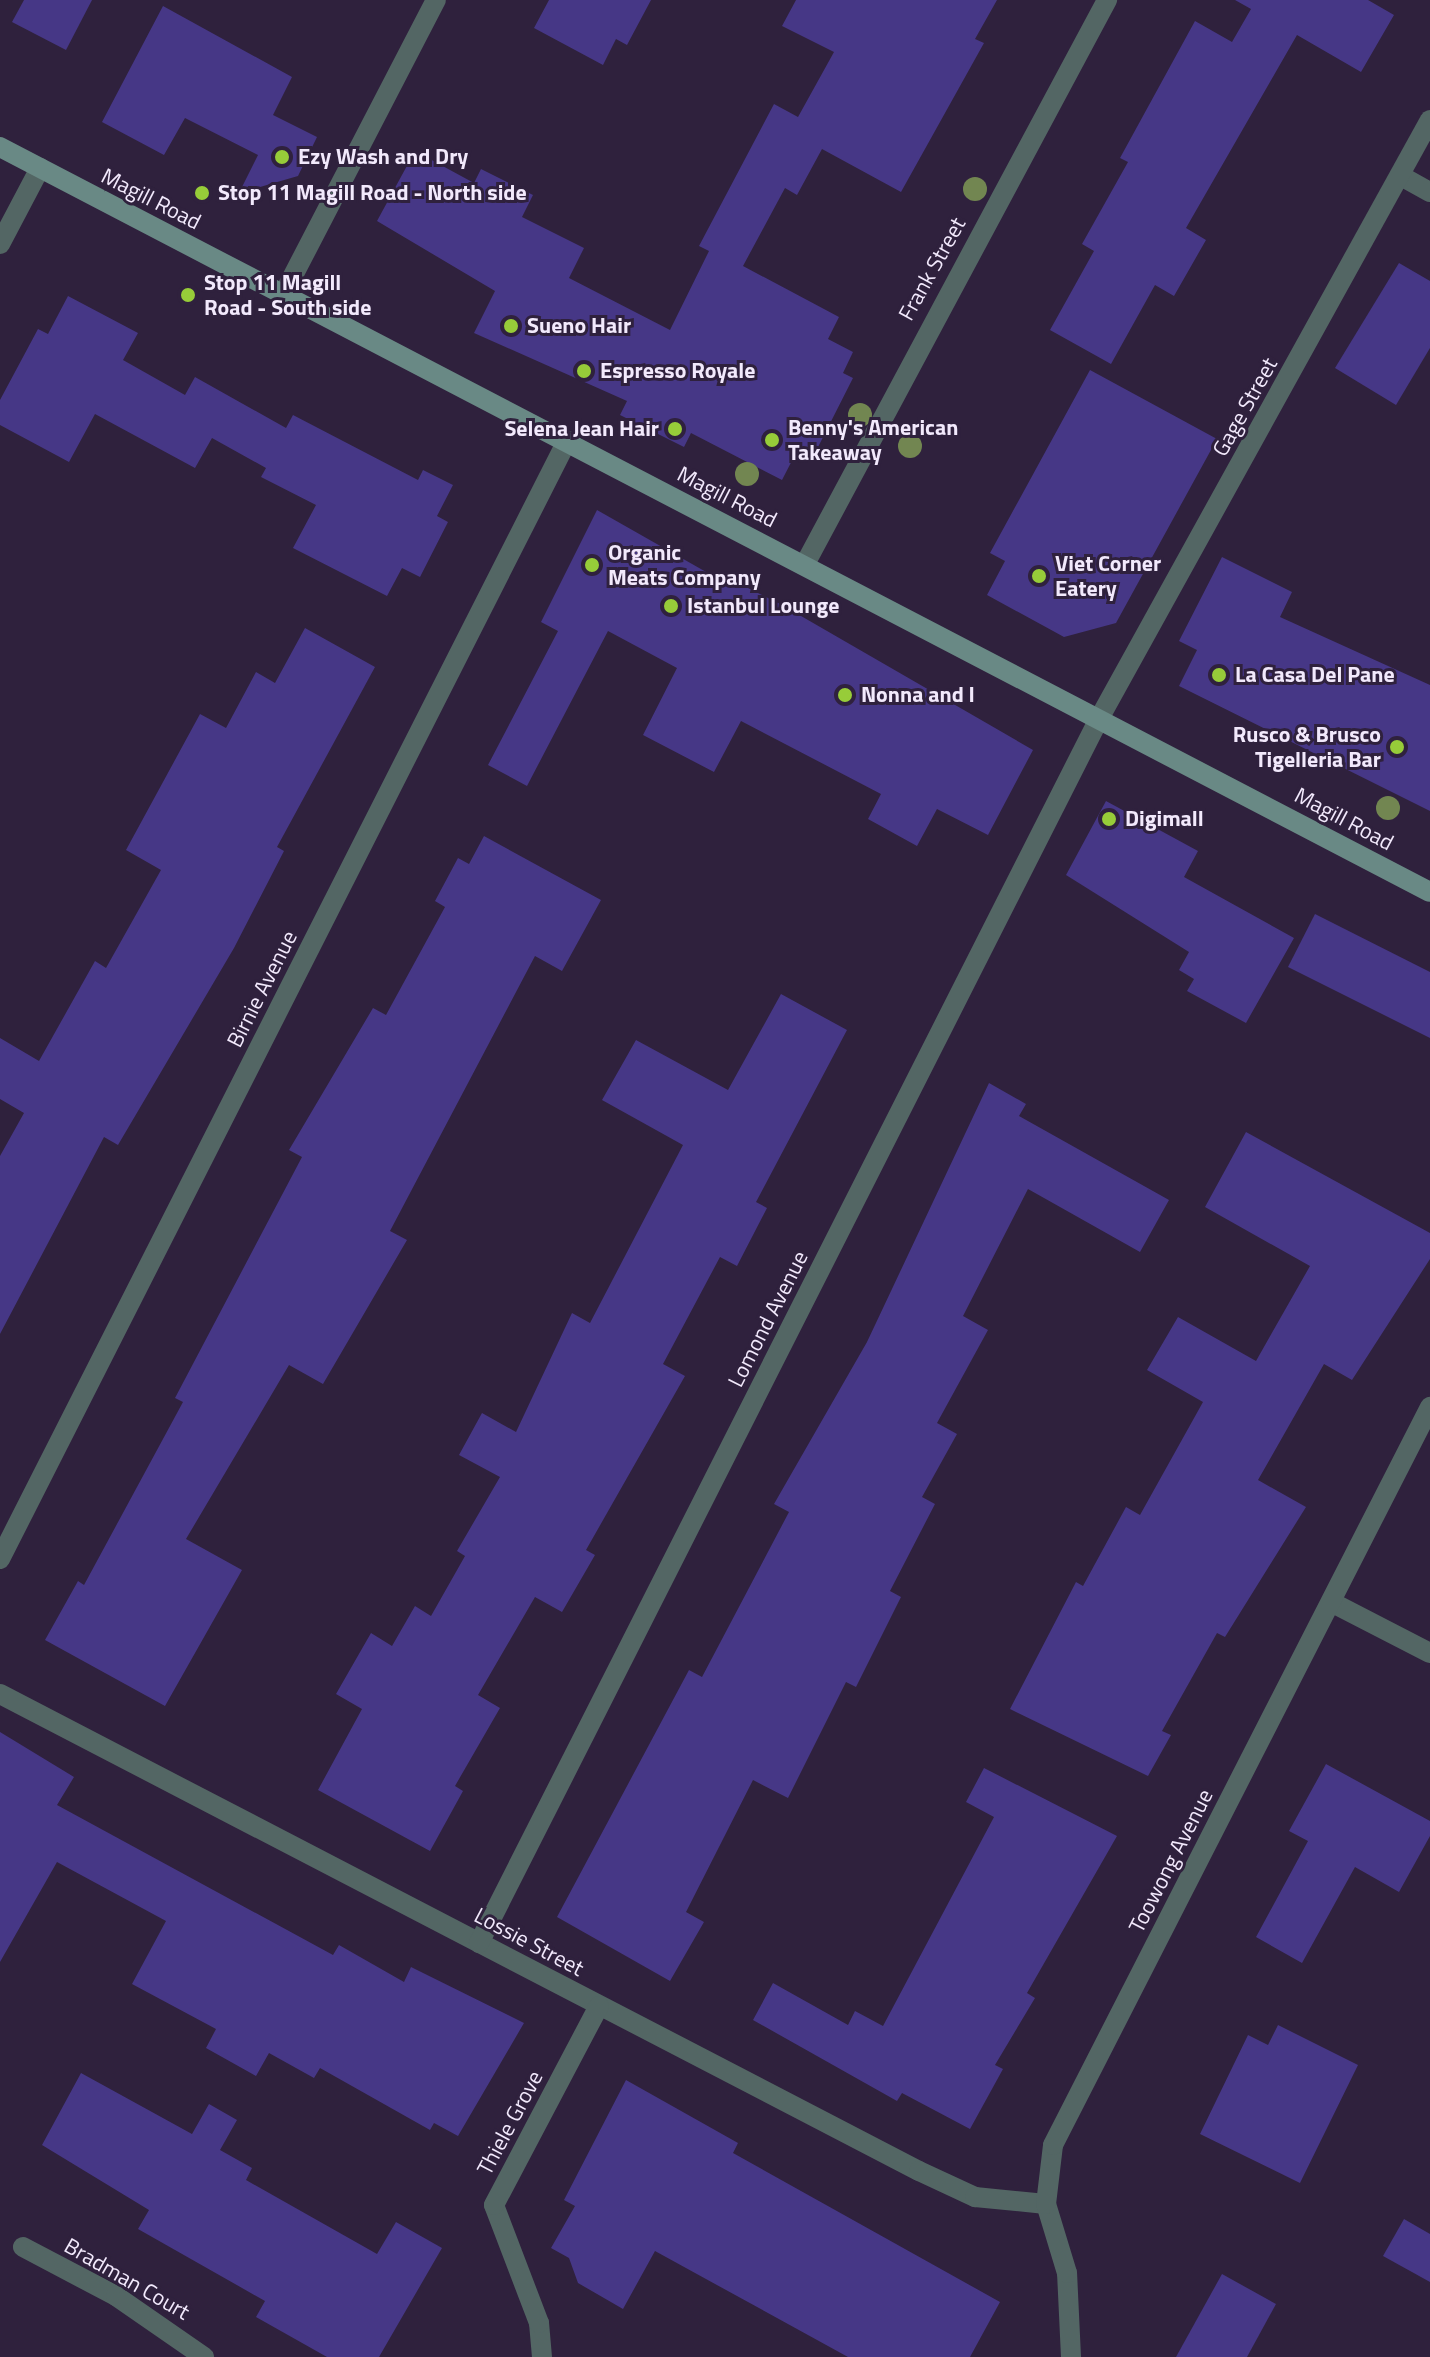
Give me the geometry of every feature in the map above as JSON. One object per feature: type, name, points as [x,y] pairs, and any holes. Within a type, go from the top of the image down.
[{"type":"main road","name":"Magill Road","points":[[0,147],[1100,717],[1430,892]]},
{"type":"street","points":[[283,295],[436,0]]},
{"type":"street","name":"Frank Street","points":[[805,564],[1107,0]]},
{"type":"street","name":"Gage Street","points":[[1100,717],[1430,120]]},
{"type":"street","points":[[0,244],[40,168]]},
{"type":"street","points":[[1401,176],[1430,192]]},
{"type":"street","name":"Birnie Avenue","points":[[0,1559],[567,441]]},
{"type":"street","name":"Lomond Avenue","points":[[479,1943],[1100,717]]},
{"type":"street","name":"Toowong Avenue","points":[[1071,2357],[1067,2273],[1046,2204],[1053,2145],[1430,1407]]},
{"type":"street","points":[[1331,1602],[1430,1653]]},
{"type":"street","name":"Lossie Street","points":[[0,1694],[599,2006],[961,2190],[1046,2204]]},
{"type":"street","name":"Thiele Grove","points":[[542,2357],[539,2323],[494,2205],[599,2006]]},
{"type":"street","name":"Bradman Court","points":[[23,2247],[116,2296],[204,2357]]},
{"type":"building","points":[[24,0],[92,0],[66,50],[12,22]]},
{"type":"building","points":[[549,0],[651,0],[627,45],[616,39],[603,65],[534,28]]},
{"type":"building","points":[[796,0],[997,0],[975,39],[984,43],[901,192],[822,149],[797,195],[785,188],[743,266],[839,317],[828,339],[853,352],[843,373],[853,378],[813,457],[798,449],[782,480],[691,433],[684,447],[620,415],[627,401],[474,333],[495,291],[377,221],[415,151],[474,183],[481,169],[533,195],[522,217],[584,248],[569,278],[670,330],[709,251],[699,246],[774,104],[798,117],[834,52],[782,26]]},
{"type":"building","points":[[1235,0],[1368,0],[1394,15],[1361,72],[1297,35],[1186,228],[1206,240],[1174,296],[1155,285],[1111,364],[1050,330],[1094,251],[1082,244],[1128,162],[1120,158],[1195,21],[1232,42],[1251,9]]},
{"type":"building","points":[[163,6],[292,77],[273,115],[317,137],[298,176],[239,193],[258,155],[185,118],[164,155],[102,122]]},
{"type":"building","points":[[1399,263],[1430,281],[1430,348],[1396,405],[1335,368]]},
{"type":"building","points":[[68,296],[138,333],[123,360],[185,395],[195,377],[286,428],[293,415],[418,480],[423,470],[453,485],[437,516],[448,522],[420,577],[402,568],[387,596],[293,548],[316,505],[261,477],[266,468],[212,438],[195,468],[95,414],[69,462],[0,425],[0,400],[38,329],[48,334]]},
{"type":"building","points":[[1090,370],[1217,439],[1116,623],[1064,637],[987,595],[1005,561],[990,553]]},
{"type":"building","points":[[597,510],[722,581],[724,576],[782,605],[1033,750],[988,835],[937,809],[917,846],[868,819],[881,794],[741,721],[714,772],[643,735],[677,668],[608,631],[527,786],[488,765],[558,631],[541,622]]},
{"type":"building","points":[[1222,557],[1292,592],[1280,617],[1430,685],[1430,811],[1179,686],[1197,650],[1179,641]]},
{"type":"building","points":[[305,628],[375,667],[277,847],[284,851],[234,948],[118,1145],[104,1137],[0,1334],[0,1156],[24,1113],[0,1099],[0,1038],[39,1061],[95,961],[106,968],[161,870],[126,850],[200,714],[226,728],[256,672],[275,683]]},
{"type":"building","points":[[1106,801],[1198,851],[1184,877],[1294,938],[1246,1023],[1187,991],[1194,979],[1179,970],[1189,952],[1066,875]]},
{"type":"building","points":[[484,836],[601,900],[562,971],[535,956],[390,1231],[407,1240],[323,1384],[289,1365],[186,1539],[242,1570],[165,1706],[45,1640],[78,1581],[84,1585],[183,1402],[175,1398],[302,1157],[289,1150],[373,1008],[386,1015],[445,907],[435,901],[458,858],[469,864]]},
{"type":"building","points":[[1315,914],[1430,972],[1430,1038],[1288,967]]},
{"type":"building","points":[[781,994],[847,1030],[756,1202],[767,1208],[737,1266],[720,1257],[663,1364],[685,1376],[586,1550],[595,1555],[562,1612],[535,1597],[478,1695],[500,1708],[455,1786],[463,1791],[430,1851],[318,1790],[362,1709],[336,1694],[371,1633],[392,1646],[415,1606],[431,1616],[465,1556],[457,1551],[500,1477],[459,1455],[482,1413],[516,1432],[572,1313],[590,1323],[683,1145],[602,1100],[636,1040],[728,1090]]},
{"type":"building","points":[[989,1083],[1026,1104],[1019,1116],[1169,1200],[1140,1252],[1028,1189],[963,1316],[988,1330],[937,1423],[957,1434],[922,1497],[935,1504],[890,1591],[901,1597],[856,1687],[846,1682],[788,1798],[753,1780],[686,1912],[704,1922],[670,1981],[557,1917],[689,1670],[702,1677],[789,1512],[774,1504],[867,1342]]},
{"type":"building","points":[[1246,1132],[1430,1233],[1430,1259],[1352,1380],[1324,1364],[1258,1480],[1306,1507],[1225,1637],[1217,1633],[1162,1731],[1171,1735],[1148,1776],[1010,1709],[1076,1582],[1083,1586],[1126,1507],[1140,1515],[1203,1402],[1147,1370],[1178,1317],[1256,1361],[1310,1266],[1205,1207]]},
{"type":"building","points":[[0,1732],[74,1777],[57,1805],[333,1955],[339,1945],[404,1982],[411,1967],[524,2023],[458,2136],[434,2123],[430,2130],[320,2068],[314,2078],[269,2053],[256,2076],[206,2048],[216,2029],[132,1984],[166,1921],[57,1862],[0,1962]]},
{"type":"building","points":[[1326,1764],[1430,1821],[1430,1836],[1399,1892],[1355,1867],[1302,1963],[1256,1937],[1308,1841],[1289,1831]]},
{"type":"building","points":[[984,1768],[1117,1836],[1027,1993],[1035,1998],[995,2065],[1003,2069],[970,2129],[902,2093],[897,2101],[753,2020],[773,1983],[848,2025],[855,2011],[883,2026],[994,1817],[966,1802]]},
{"type":"building","points":[[1278,2025],[1358,2065],[1300,2183],[1200,2134],[1248,2035],[1268,2045]]},
{"type":"building","points":[[81,2073],[192,2134],[209,2104],[237,2120],[220,2150],[252,2168],[246,2180],[377,2254],[396,2222],[442,2248],[379,2357],[327,2357],[256,2317],[265,2301],[138,2229],[149,2210],[42,2145]]},
{"type":"building","points":[[626,2080],[738,2143],[733,2153],[1000,2302],[970,2357],[848,2357],[655,2251],[623,2309],[578,2283],[569,2258],[551,2248],[575,2206],[564,2200]]},
{"type":"building","points":[[1404,2219],[1430,2234],[1430,2282],[1383,2256]]},
{"type":"building","points":[[1222,2274],[1276,2304],[1247,2357],[1176,2357]]},
{"type":"place","name":"Ezy Wash and Dry","points":[[282,157]]},
{"type":"place","name":"Stop 11 Magill Road - North side","points":[[202,193]]},
{"type":"place","name":"Stop 11 Magill Road - South side","points":[[188,295]]},
{"type":"place","name":"Sueno Hair","points":[[511,326]]},
{"type":"place","name":"Espresso Royale","points":[[584,371]]},
{"type":"place","name":"Selena Jean Hair","points":[[675,429]]},
{"type":"place","name":"Benny's American Takeaway","points":[[772,440]]},
{"type":"place","name":"Organic Meats Company","points":[[592,565]]},
{"type":"place","name":"Viet Corner Eatery","points":[[1039,576]]},
{"type":"place","name":"Istanbul Lounge","points":[[671,606]]},
{"type":"place","name":"La Casa Del Pane","points":[[1219,675]]},
{"type":"place","name":"Nonna and I","points":[[845,695]]},
{"type":"place","name":"Rusco & Brusco Tigelleria Bar","points":[[1397,747]]},
{"type":"place","name":"Digimall","points":[[1109,819]]}]
